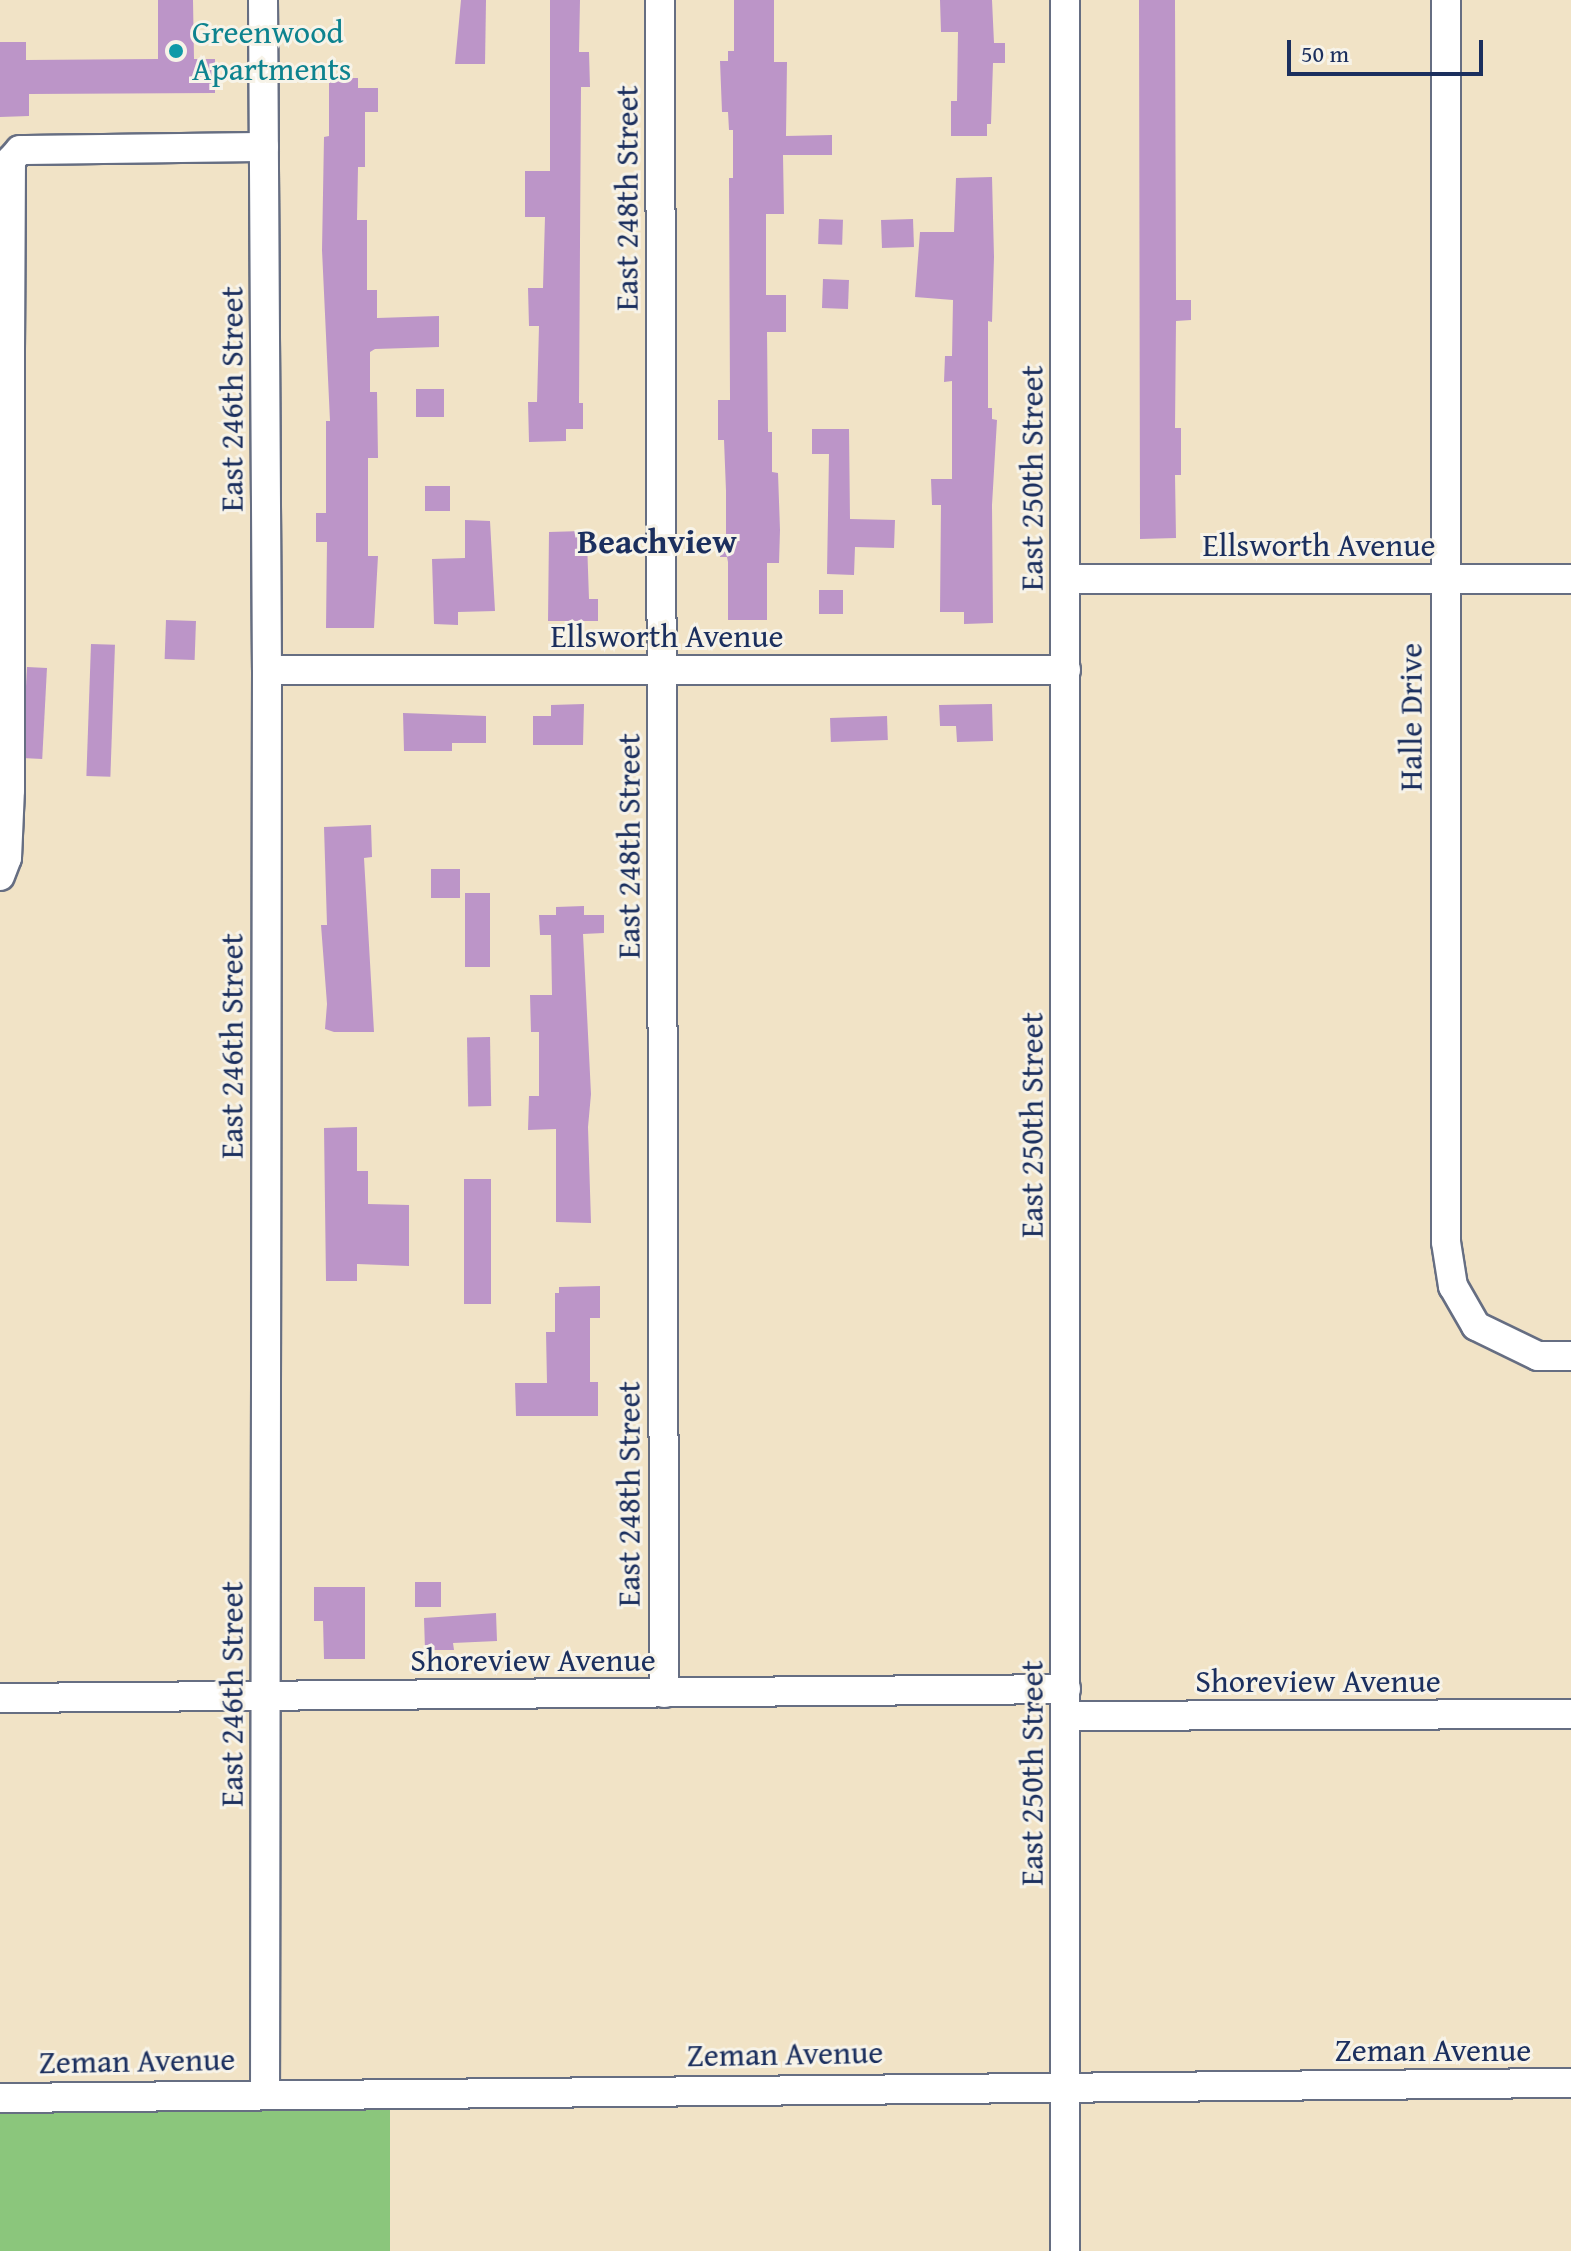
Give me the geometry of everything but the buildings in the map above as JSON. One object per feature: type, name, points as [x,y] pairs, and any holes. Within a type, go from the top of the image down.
[{"type":"street","name":"East 246th Street","points":[[263,0],[267,670],[265,2093]]},
{"type":"street","name":"East 248th Street","points":[[660,0],[664,1693]]},
{"type":"street","name":"East 250th Street","points":[[1065,0],[1065,2251]]},
{"type":"street","name":"Halle Drive","points":[[1446,0],[1446,1242],[1453,1286],[1476,1326],[1538,1356],[1571,1356]]},
{"type":"street","points":[[0,876],[7,858],[10,790],[5,353],[11,160],[20,150],[264,147]]},
{"type":"street","name":"Ellsworth Avenue","points":[[1066,579],[1571,579]]},
{"type":"street","name":"Ellsworth Avenue","points":[[267,670],[1066,670]]},
{"type":"street","name":"Shoreview Avenue","points":[[0,1698],[664,1693],[1571,1714]]},
{"type":"street","name":"Zeman Avenue","points":[[0,2098],[265,2093],[1571,2083]]},
{"type":"green space","points":[[0,2092],[390,2092],[390,2251],[0,2251]]},
{"type":"place","name":"Greenwood Apartments","points":[[176,51]]},
{"type":"district","name":"Beachview","points":[[657,541]]}]
